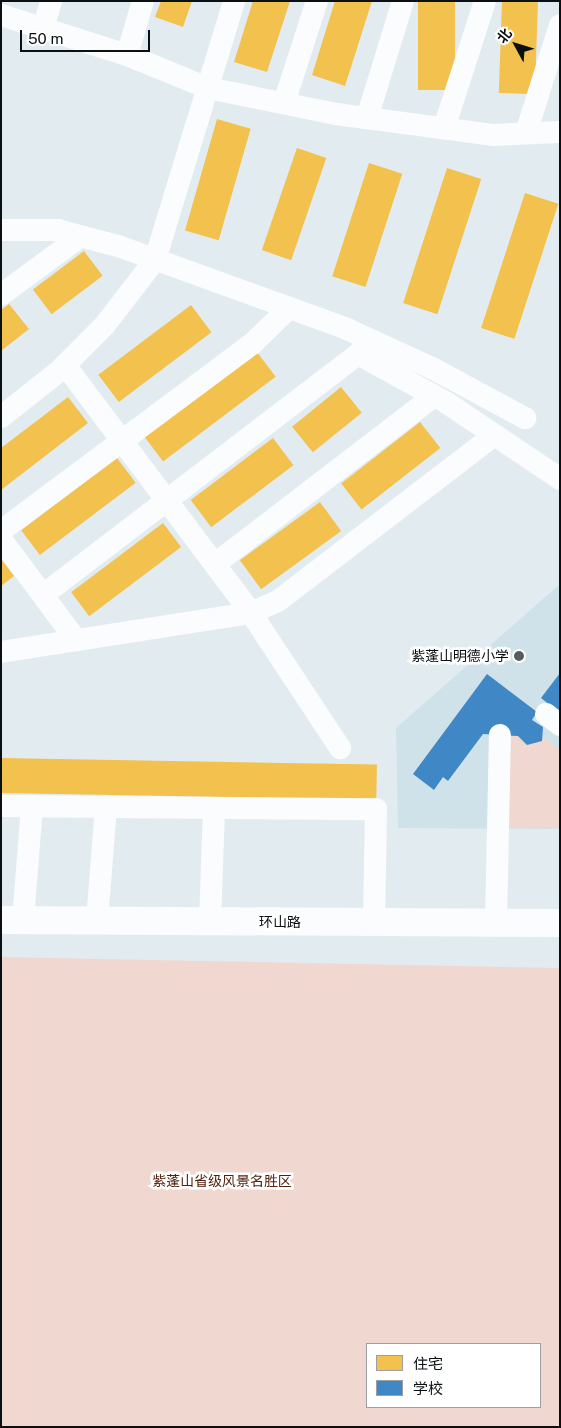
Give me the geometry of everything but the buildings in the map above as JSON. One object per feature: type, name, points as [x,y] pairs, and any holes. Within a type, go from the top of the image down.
[{"type":"main road","name":"环山路","points":[[12,920],[560,923]]},
{"type":"street","points":[[43,28],[51,1]]},
{"type":"street","points":[[126,55],[143,1]]},
{"type":"street","points":[[1,417],[65,366],[104,326],[155,260],[234,1]]},
{"type":"street","points":[[284,103],[318,1]]},
{"type":"street","points":[[367,118],[403,1]]},
{"type":"street","points":[[444,128],[485,1]]},
{"type":"street","points":[[1,15],[126,55],[208,88],[367,118],[444,128],[493,134],[560,132]]},
{"type":"street","points":[[526,133],[560,25]]},
{"type":"street","points":[[1,230],[58,230],[81,236],[155,260],[289,308],[347,329],[432,368],[525,418]]},
{"type":"street","points":[[1,295],[81,236]]},
{"type":"street","points":[[1,531],[123,442],[252,344],[289,308]]},
{"type":"street","points":[[43,595],[358,354],[434,396],[560,479]]},
{"type":"street","points":[[65,366],[251,613],[340,748]]},
{"type":"street","points":[[215,564],[434,396]]},
{"type":"street","points":[[1,652],[251,613],[278,601],[494,435]]},
{"type":"street","points":[[1,539],[76,640]]},
{"type":"street","points":[[496,923],[500,735]]},
{"type":"street","points":[[1,806],[376,809],[374,922]]},
{"type":"street","points":[[12,920],[32,806]]},
{"type":"street","points":[[97,921],[106,806]]},
{"type":"street","points":[[210,922],[214,808]]},
{"type":"shaded area","name":"紫蓬山明德小学","points":[[560,584],[560,829],[398,828],[396,728]]},
{"type":"green space","points":[[509,735],[518,736],[527,745],[542,741],[543,737],[560,750],[560,828],[503,827]]},
{"type":"green space","name":"紫蓬山省级风景名胜区","points":[[1,957],[560,968],[560,1427],[1,1427]]},
{"type":"place","name":"紫蓬山明德小学","points":[[519,656]]}]
